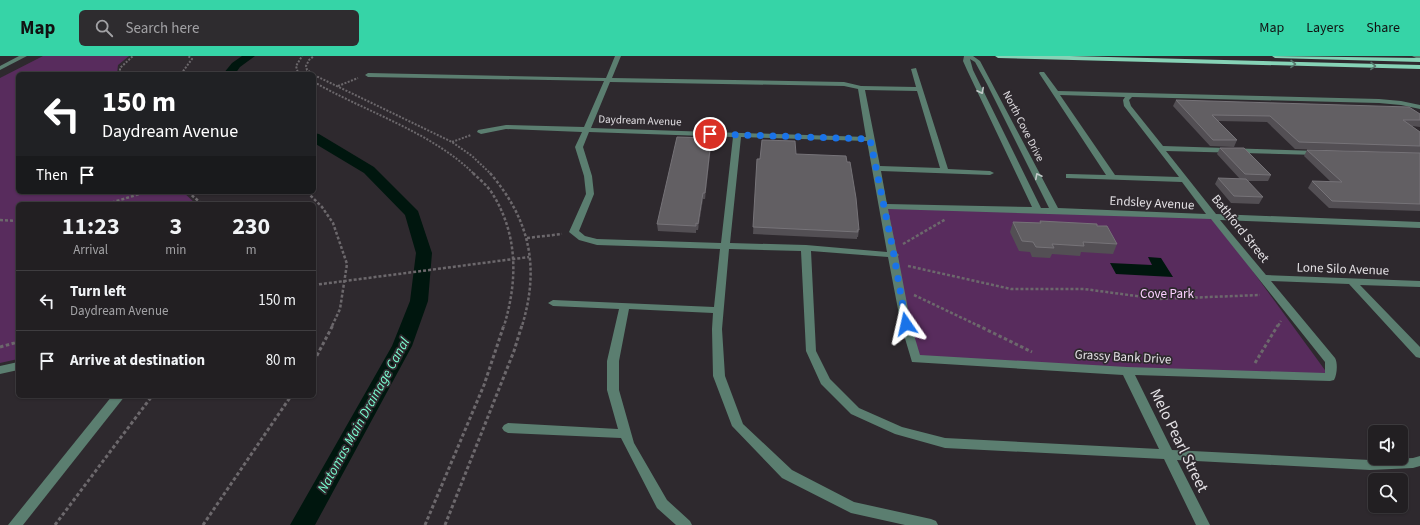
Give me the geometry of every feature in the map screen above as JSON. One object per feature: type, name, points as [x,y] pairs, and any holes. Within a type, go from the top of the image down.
[{"type":"main road","points":[[998,56],[1420,67]]},
{"type":"main road","points":[[1275,56],[1420,59]]},
{"type":"street","points":[[0,68],[24,56]]},
{"type":"street","points":[[618,56],[579,147],[588,176],[590,194],[574,232],[582,238],[597,242],[806,248],[893,256]]},
{"type":"street","name":"North Cove Drive","points":[[1038,210],[970,70],[966,61],[968,56],[977,61],[1056,211]]},
{"type":"street","points":[[1415,56],[1420,59]]},
{"type":"street","points":[[914,69],[945,171]]},
{"type":"street","points":[[1042,73],[1112,177]]},
{"type":"street","points":[[368,75],[844,84],[861,88],[920,89]]},
{"type":"street","points":[[861,88],[899,288]]},
{"type":"street","points":[[1056,93],[1379,101],[1401,103],[1420,107]]},
{"type":"street","name":"Bathford Street","points":[[1129,96],[1126,100],[1128,106],[1160,148],[1214,218],[1332,361],[1330,377]]},
{"type":"street","name":"Daydream Avenue","points":[[481,132],[506,128],[587,129],[870,139]]},
{"type":"street","points":[[737,135],[717,329],[719,376],[738,426],[787,474],[851,507],[931,525]]},
{"type":"street","points":[[1160,148],[1326,153]]},
{"type":"street","points":[[876,168],[990,173]]},
{"type":"street","points":[[1069,176],[1185,180]]},
{"type":"street","name":"Endsley Avenue","points":[[883,206],[1038,210],[1420,225]]},
{"type":"street","points":[[806,248],[811,351],[824,381],[855,410],[899,431],[945,443],[1168,453],[1370,465],[1413,463],[1420,461]]},
{"type":"street","name":"Lone Silo Avenue","points":[[1264,278],[1420,284]]},
{"type":"street","points":[[1352,282],[1420,354]]},
{"type":"street","name":"Grassy Bank Drive","points":[[899,288],[906,324],[916,359],[938,359],[1127,371],[1330,377]]},
{"type":"street","points":[[553,303],[719,310]]},
{"type":"street","points":[[625,306],[613,361],[613,390],[628,443],[662,504],[685,525]]},
{"type":"street","points":[[0,370],[16,366]]},
{"type":"street","name":"Melo Pearl Street","points":[[1127,371],[1203,525]]},
{"type":"street","points":[[15,525],[117,398]]},
{"type":"street","points":[[508,428],[626,434]]},
{"type":"path","points":[[120,72],[120,68],[133,56]]},
{"type":"path","points":[[182,72],[192,59],[188,56]]},
{"type":"path","points":[[298,72],[296,66],[302,56]]},
{"type":"path","points":[[310,72],[307,70],[306,66],[309,60],[314,56]]},
{"type":"path","points":[[316,75],[452,142],[469,153],[505,188],[514,204],[527,238],[530,271],[529,299],[514,352],[445,525]]},
{"type":"path","points":[[338,86],[368,75]]},
{"type":"path","points":[[316,83],[430,140],[465,165],[480,178],[493,194],[511,234],[515,266],[512,294],[502,342],[425,525]]},
{"type":"path","points":[[452,142],[481,132]]},
{"type":"path","points":[[114,202],[140,194]]},
{"type":"path","points":[[190,194],[200,202]]},
{"type":"path","points":[[309,194],[322,207],[333,223],[339,235],[346,264],[340,309],[316,358]]},
{"type":"path","points":[[893,256],[964,208]]},
{"type":"path","points":[[0,220],[16,221]]},
{"type":"path","points":[[527,238],[574,232]]},
{"type":"path","points":[[893,256],[1011,289],[1084,289],[1159,299],[1277,294]]},
{"type":"path","points":[[316,285],[529,257]]},
{"type":"path","points":[[899,288],[1035,354]]},
{"type":"path","points":[[1248,375],[1289,309]]},
{"type":"path","points":[[0,347],[16,343]]},
{"type":"path","points":[[55,525],[150,398]]},
{"type":"path","points":[[203,525],[290,398]]},
{"type":"green space","points":[[43,56],[129,56],[118,65],[117,72],[16,72],[16,194],[185,194],[194,202],[16,202],[16,359],[0,363],[0,78]]},
{"type":"green space","name":"Cove Park","points":[[883,206],[1214,218],[1330,377],[916,359]]},
{"type":"shaded area","points":[[1148,257],[1161,258],[1173,277],[1116,274],[1110,263],[1152,265]]},
{"type":"building","points":[[1176,100],[1409,107],[1420,114],[1420,120],[1403,120],[1420,132],[1420,146],[1299,142],[1270,116],[1212,115],[1237,140],[1213,140]]},
{"type":"building","points":[[677,137],[710,138],[709,140],[711,140],[705,193],[703,193],[698,224],[696,223],[696,226],[657,224]]},
{"type":"building","points":[[762,140],[795,141],[796,154],[846,156],[847,162],[850,162],[856,198],[858,232],[753,227],[757,159],[760,159]]},
{"type":"building","points":[[1220,148],[1244,148],[1271,175],[1245,174]]},
{"type":"building","points":[[1307,150],[1420,153],[1420,204],[1332,201],[1312,181],[1342,182]]},
{"type":"building","points":[[1218,178],[1246,179],[1263,197],[1234,196]]},
{"type":"building","points":[[1040,221],[1097,224],[1097,226],[1107,226],[1117,244],[1083,242],[1084,246],[1052,244],[1054,248],[1036,247],[1033,242],[1022,241],[1013,222],[1041,223]]},
{"type":"waterway","name":"Natomas Main Drainage Canal","points":[[231,72],[236,65],[249,56]]},
{"type":"waterway","name":"Natomas Main Drainage Canal","points":[[302,525],[402,346],[419,301],[424,253],[412,214],[369,170],[316,138]]},
{"type":"route","points":[[710,134],[870,139],[894,255],[894,263],[906,324]]}]
